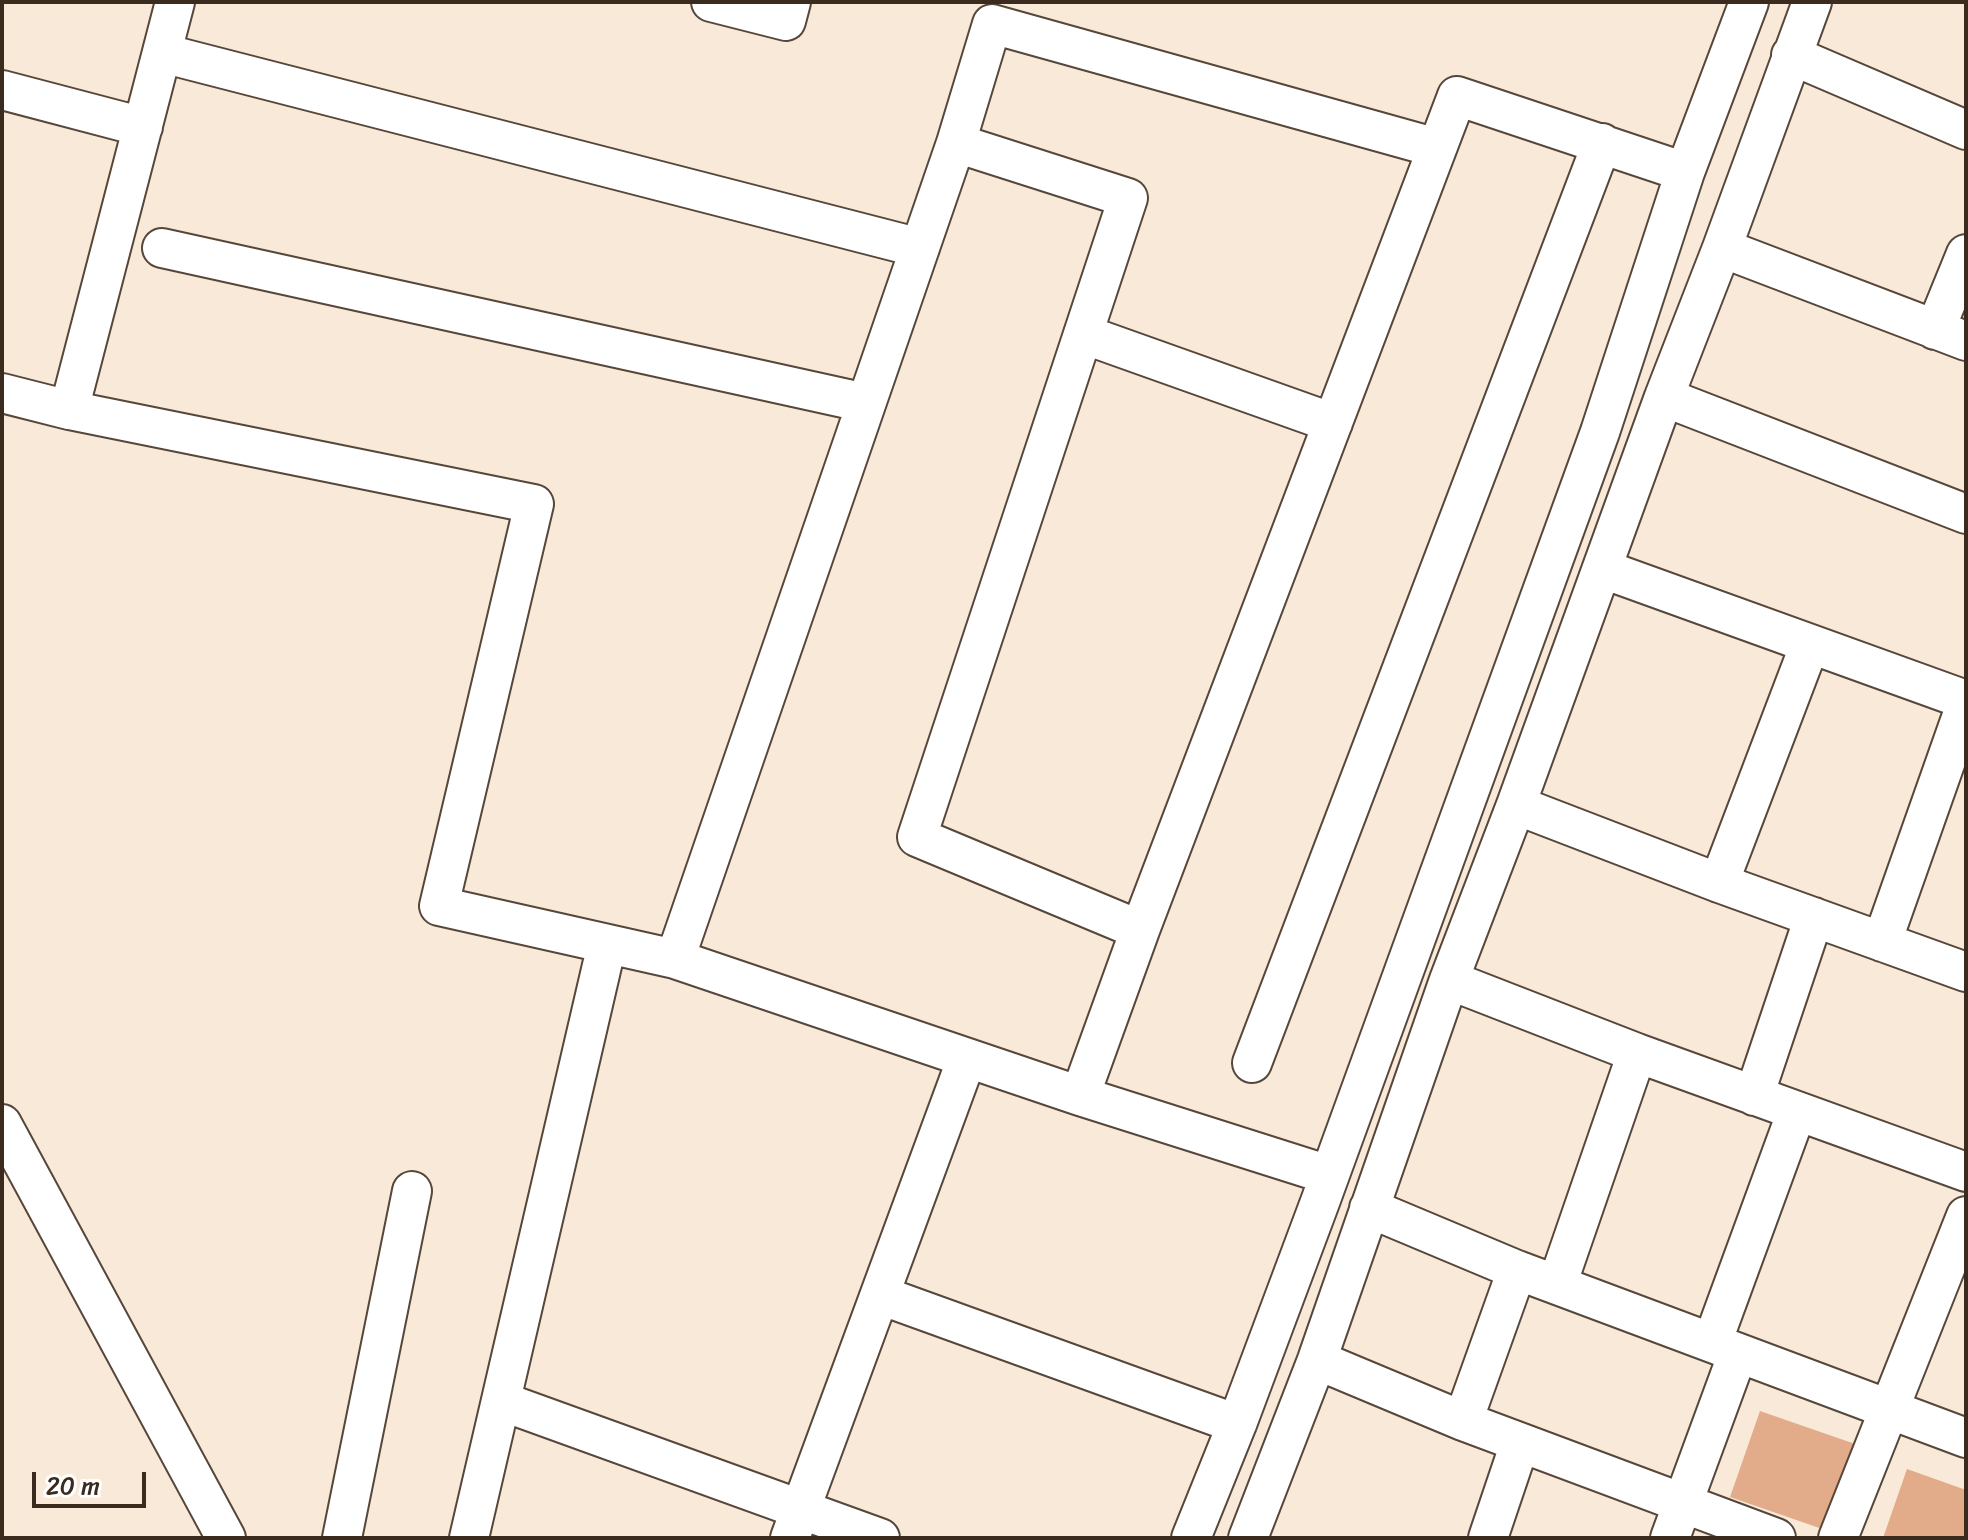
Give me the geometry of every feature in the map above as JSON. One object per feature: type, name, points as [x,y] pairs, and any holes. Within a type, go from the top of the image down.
[{"type":"street","points":[[69,410],[175,2]]},
{"type":"street","points":[[711,2],[786,21],[791,2]]},
{"type":"street","points":[[1191,1538],[1237,1424],[1600,432],[1685,172],[1749,2]]},
{"type":"street","points":[[1248,1538],[1317,1360],[1449,980],[1812,2]]},
{"type":"street","points":[[675,959],[956,143],[992,24],[1437,148]]},
{"type":"street","points":[[162,53],[920,248]]},
{"type":"street","points":[[1791,55],[1966,130]]},
{"type":"street","points":[[2,90],[143,127]]},
{"type":"street","points":[[1080,1096],[1140,930],[1457,96],[1685,172]]},
{"type":"street","points":[[956,143],[1128,198],[917,837],[1140,930]]},
{"type":"street","points":[[1252,1063],[1602,143]]},
{"type":"street","points":[[162,248],[866,403]]},
{"type":"street","points":[[1722,248],[1951,335],[1966,254]]},
{"type":"street","points":[[1083,334],[1333,423]]},
{"type":"street","points":[[2,393],[69,410],[534,504],[439,906],[675,959],[1080,1096],[1329,1175]]},
{"type":"street","points":[[1664,397],[1966,514]]},
{"type":"street","points":[[1600,432],[1645,450]]},
{"type":"street","points":[[1603,569],[1966,702],[1882,942]]},
{"type":"street","points":[[1719,883],[1810,644]]},
{"type":"street","points":[[1516,805],[1719,883],[1966,972]]},
{"type":"street","points":[[1754,1096],[1814,917]]},
{"type":"street","points":[[469,1538],[607,944]]},
{"type":"street","points":[[1449,980],[1637,1053],[1966,1172]]},
{"type":"street","points":[[1557,1285],[1637,1053]]},
{"type":"street","points":[[795,1524],[967,1058]]},
{"type":"street","points":[[1676,1521],[1797,1111]]},
{"type":"street","points":[[2,1124],[226,1538]]},
{"type":"street","points":[[342,1538],[412,1191]]},
{"type":"street","points":[[1369,1208],[1517,1270],[1966,1438]]},
{"type":"street","points":[[1838,1538],[1966,1216]]},
{"type":"street","points":[[1463,1421],[1517,1270]]},
{"type":"street","points":[[880,1295],[1237,1424]]},
{"type":"street","points":[[1317,1360],[1520,1443],[1676,1521],[1776,1538]]},
{"type":"street","points":[[501,1401],[795,1524],[880,1538]]},
{"type":"street","points":[[1488,1538],[1520,1443]]},
{"type":"building","points":[[1760,1411],[1858,1445],[1828,1531],[1730,1497]]},
{"type":"building","points":[[1907,1469],[1966,1490],[1966,1538],[1883,1538]]}]
